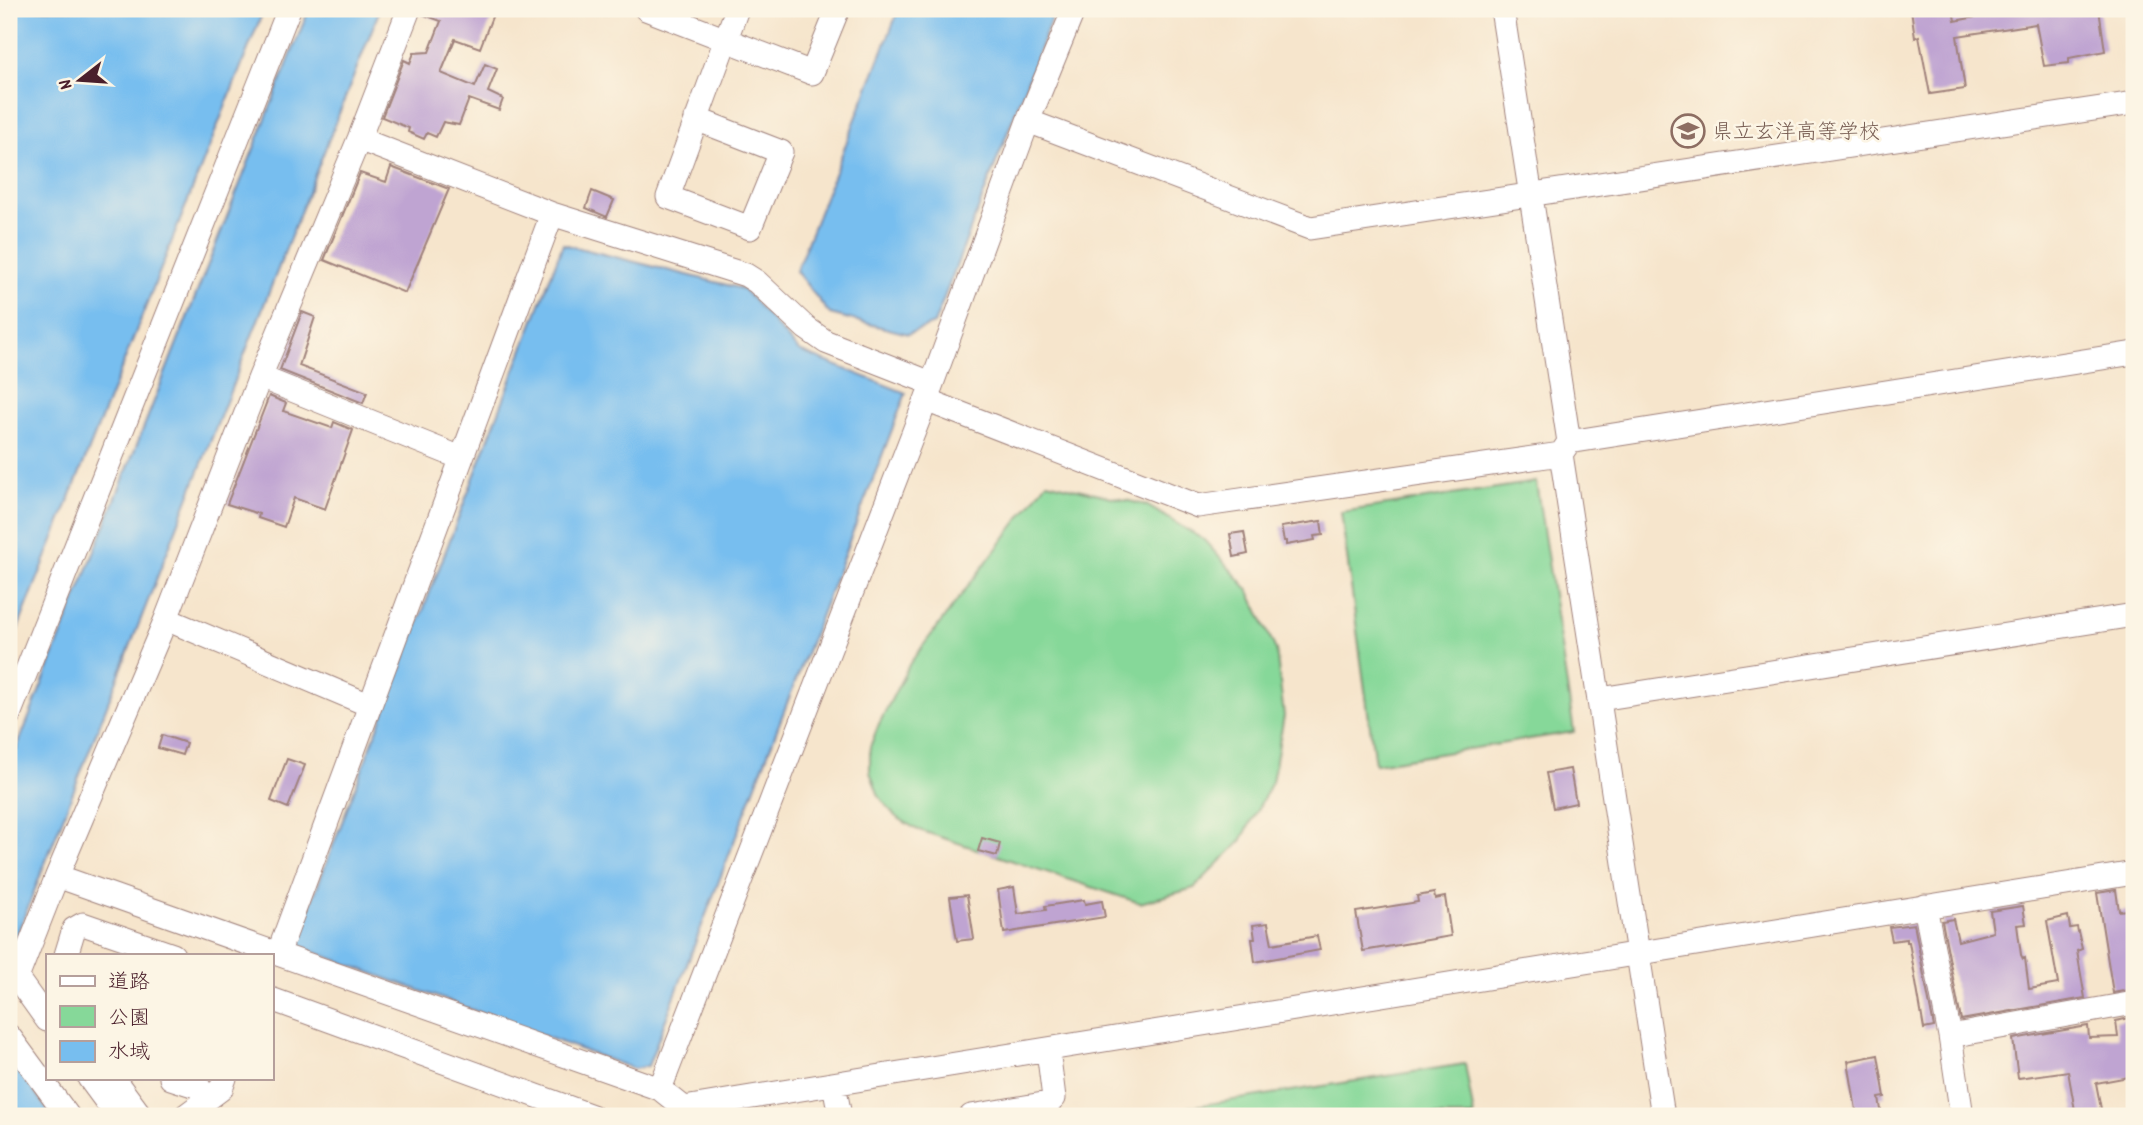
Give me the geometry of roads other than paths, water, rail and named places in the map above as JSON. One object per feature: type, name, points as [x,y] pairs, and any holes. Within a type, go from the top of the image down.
[{"type":"street","points":[[9,715],[289,9]]},
{"type":"street","points":[[46,1019],[17,978],[57,876],[166,619],[260,377],[359,139],[409,9]]},
{"type":"street","points":[[646,9],[812,73],[838,9]]},
{"type":"street","points":[[696,119],[781,152],[750,228],[668,197],[696,119],[737,9]]},
{"type":"street","points":[[660,1089],[929,391],[1028,121],[1074,9]]},
{"type":"street","points":[[1502,9],[1531,196],[1600,699],[1663,1116]]},
{"type":"street","points":[[1028,121],[1310,228],[2134,103]]},
{"type":"street","points":[[359,139],[552,214],[746,275],[806,328],[826,342],[929,391],[1198,506],[1565,448],[2134,352]]},
{"type":"street","points":[[278,954],[552,214]]},
{"type":"street","points":[[260,377],[461,458]]},
{"type":"street","points":[[1600,699],[2134,615]]},
{"type":"street","points":[[166,619],[369,705]]},
{"type":"street","points":[[57,876],[660,1089],[684,1108],[2134,873]]},
{"type":"street","points":[[1925,906],[1962,1116]]},
{"type":"street","points":[[66,954],[74,929],[83,925],[170,954]]},
{"type":"street","points":[[273,1000],[592,1116]]},
{"type":"street","points":[[1950,1037],[2134,1003]]},
{"type":"street","points":[[9,1036],[68,1116]]},
{"type":"street","points":[[971,1116],[1049,1103],[1054,1098],[1048,1050]]},
{"type":"street","points":[[90,1080],[117,1116]]},
{"type":"street","points":[[114,1080],[141,1116]]},
{"type":"street","points":[[177,1080],[199,1087],[206,1100]]},
{"type":"street","points":[[185,1116],[221,1089],[224,1080]]},
{"type":"street","points":[[834,1084],[839,1116]]},
{"type":"water","points":[[9,9],[264,9],[9,651]]},
{"type":"water","points":[[309,9],[380,9],[15,940],[9,947],[9,768]]},
{"type":"water","points":[[899,9],[1055,9],[934,324],[908,334],[830,314],[796,271]]},
{"type":"water","points":[[563,244],[743,289],[799,351],[906,393],[648,1066],[634,1069],[295,945]]},
{"type":"water","points":[[9,1057],[52,1116],[9,1116]]},
{"type":"place","name":"県立玄洋高等学校","points":[[1688,131]]}]
